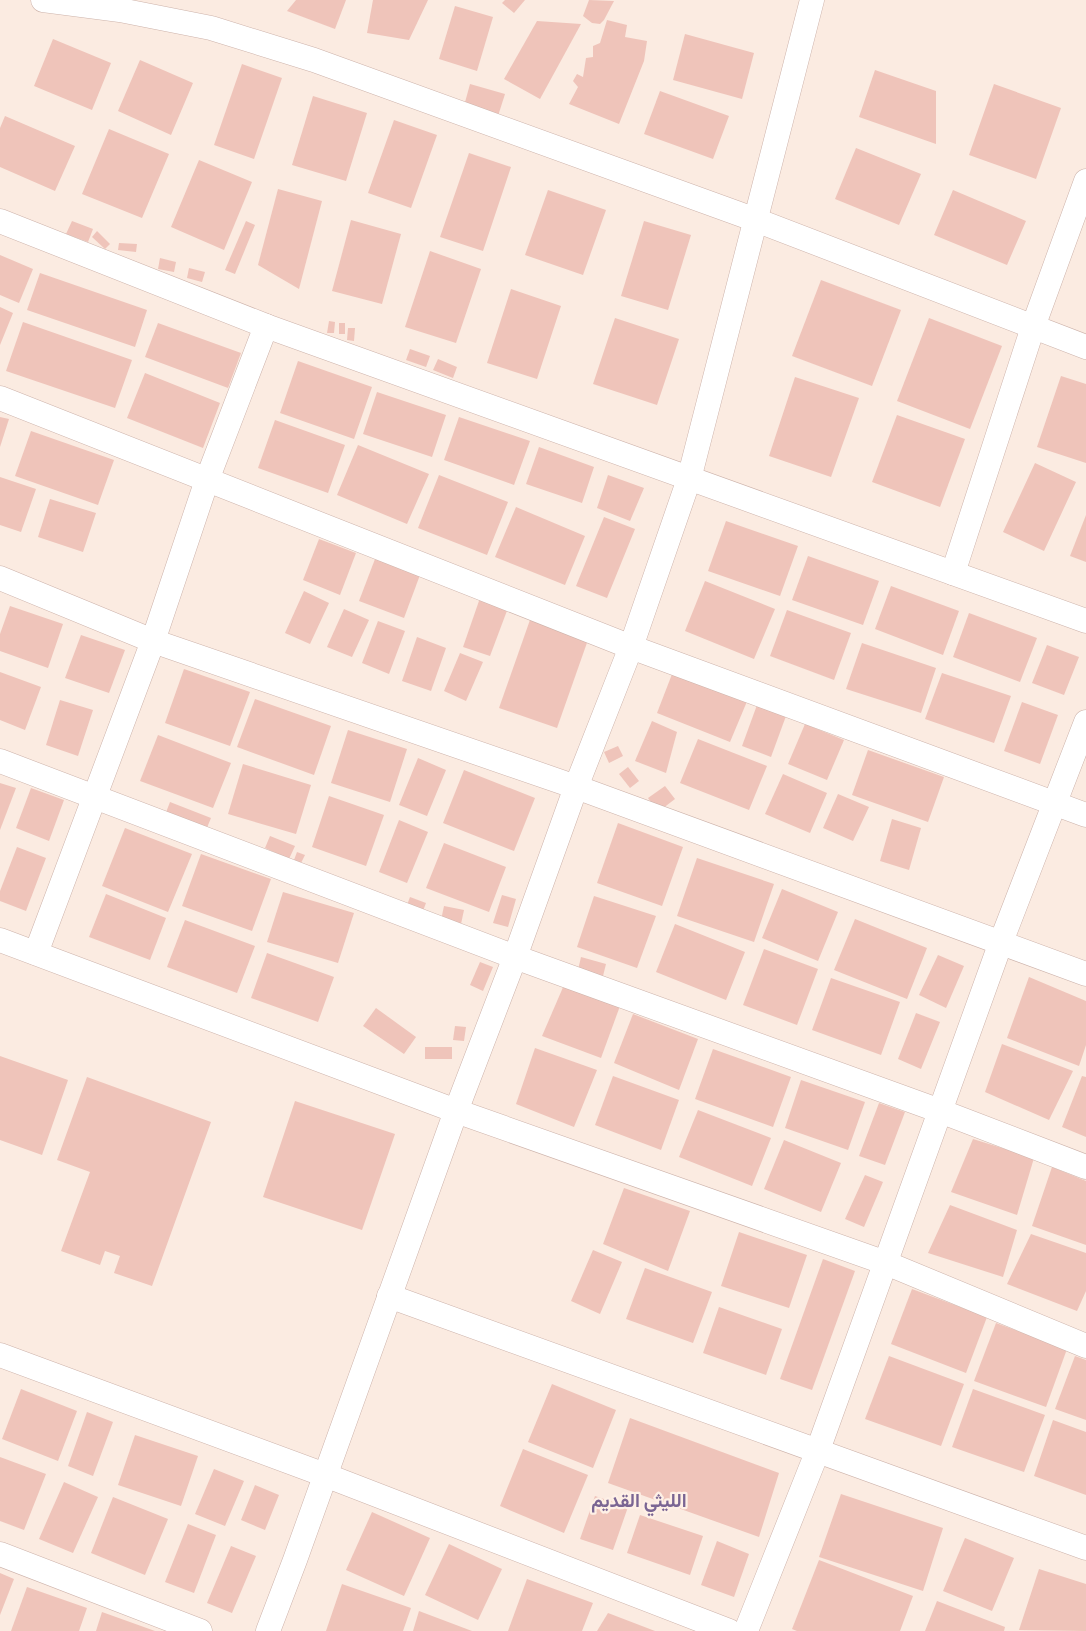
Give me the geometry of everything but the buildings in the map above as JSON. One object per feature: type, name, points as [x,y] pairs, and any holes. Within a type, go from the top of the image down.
[{"type":"street","points":[[43,0],[120,10],[211,28],[305,57],[756,220],[1086,347]]},
{"type":"street","points":[[268,1631],[296,1560],[456,1112],[576,787],[631,647],[689,479],[812,0]]},
{"type":"street","points":[[953,573],[1033,328],[1086,180]]},
{"type":"street","points":[[0,221],[266,326],[1086,621]]},
{"type":"street","points":[[36,953],[96,796],[207,480],[266,326]]},
{"type":"street","points":[[0,398],[631,647],[1086,815]]},
{"type":"street","points":[[0,578],[152,641],[576,787],[1086,974]]},
{"type":"street","points":[[746,1631],[818,1450],[1001,942],[1086,722]]},
{"type":"street","points":[[0,761],[515,956],[1086,1167]]},
{"type":"street","points":[[0,940],[456,1112],[886,1263],[1086,1346]]},
{"type":"street","points":[[389,1296],[1086,1548]]},
{"type":"street","points":[[0,1354],[325,1475],[729,1631]]},
{"type":"street","points":[[0,1554],[200,1631]]},
{"type":"district","name":"الليثي القديم","points":[[639,1499]]}]
